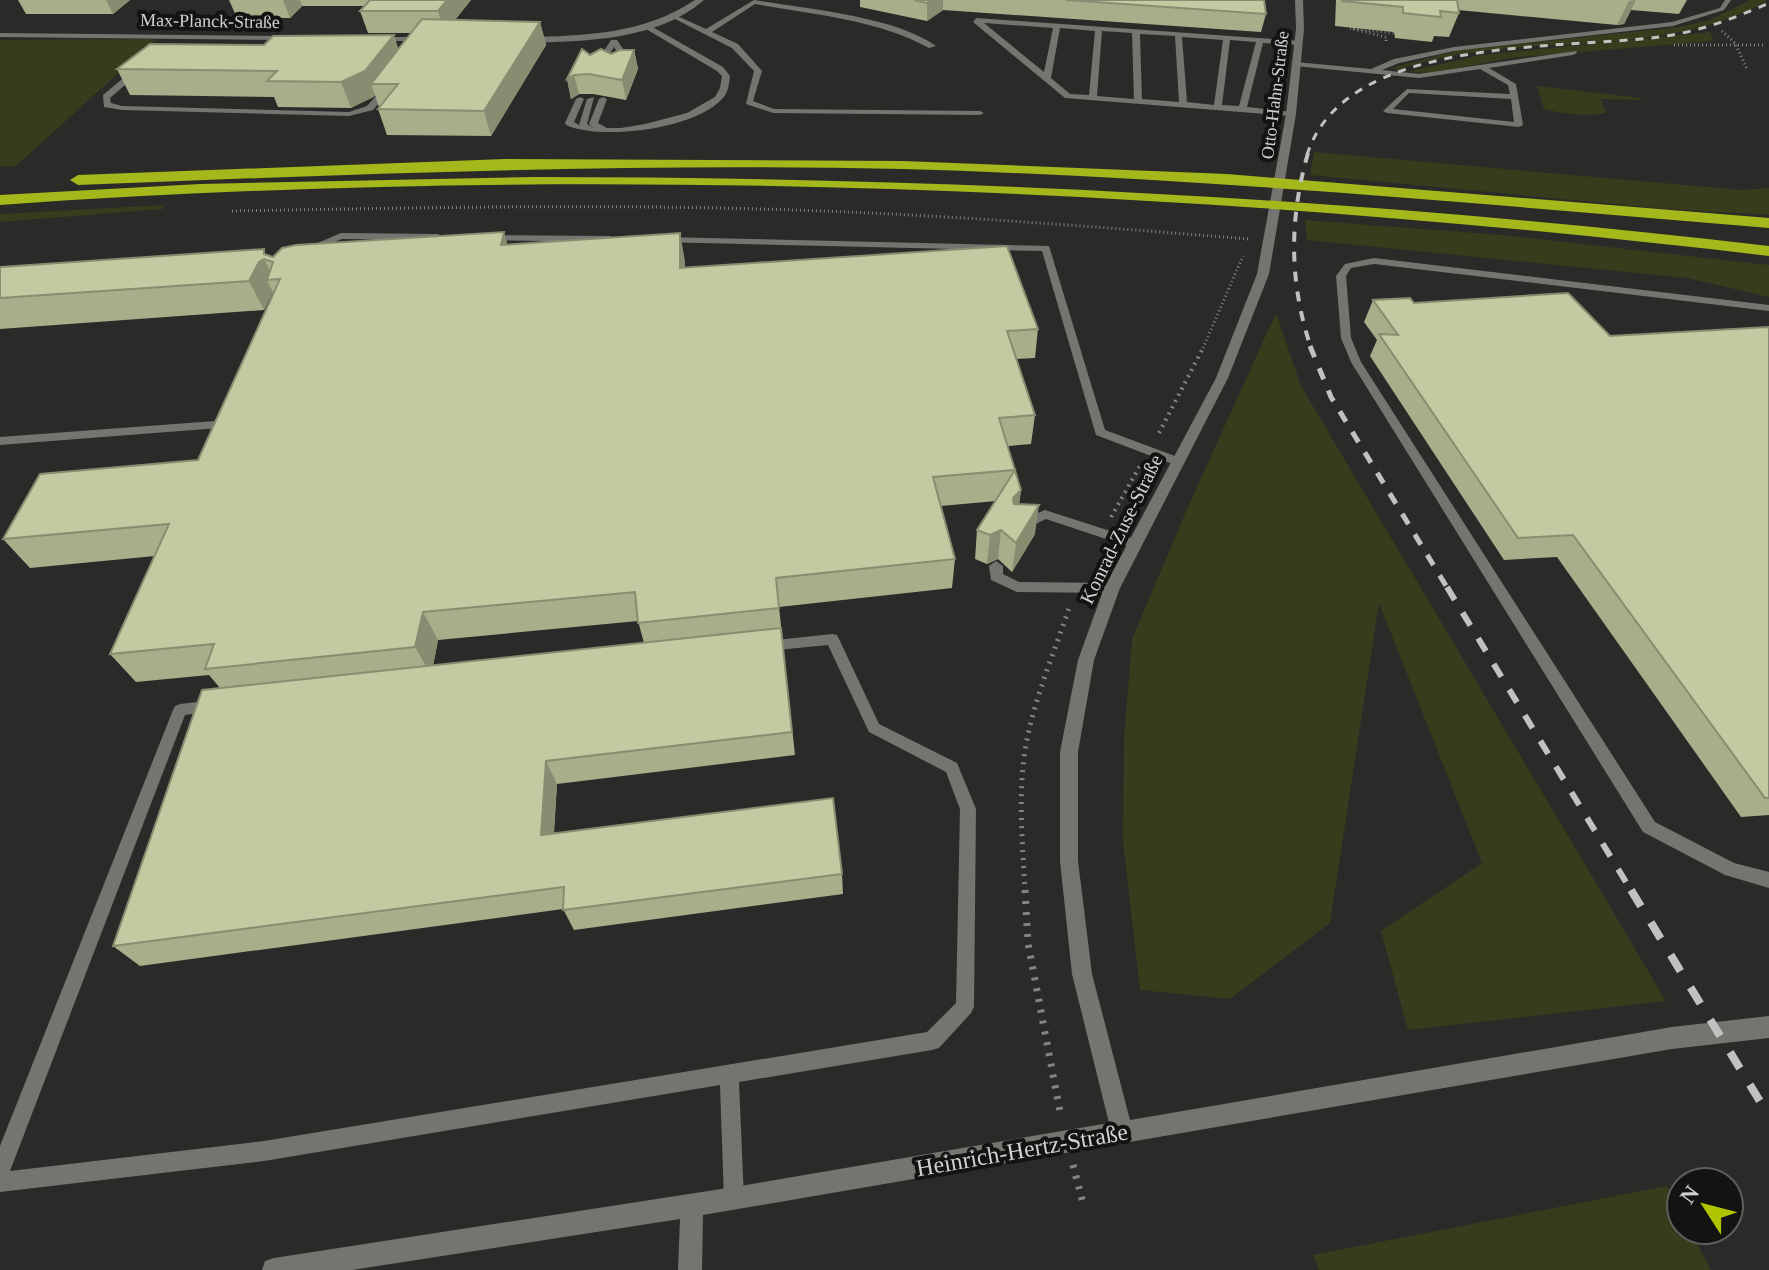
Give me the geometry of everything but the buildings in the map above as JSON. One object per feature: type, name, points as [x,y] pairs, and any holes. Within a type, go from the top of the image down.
[{"type":"highway","points":[[0,184],[327,168],[647,161],[903,165],[1227,179],[1769,223]]},
{"type":"highway","points":[[0,200],[402,183],[738,180],[906,183],[1219,198],[1364,209],[1709,244],[1769,254]]},
{"type":"highway","points":[[1381,192],[1769,236]]},
{"type":"street","points":[[516,40],[607,34],[649,27],[700,0]]},
{"type":"street","name":"Otto-Hahn-Straße","points":[[1277,194],[1291,114],[1299,43],[1299,0]]},
{"type":"street","name":"Max-Planck-Straße","points":[[0,35],[299,38]]},
{"type":"street","points":[[362,38],[422,43],[440,39]]},
{"type":"street","name":"Konrad-Zuse-Straße","points":[[1122,1132],[1082,974],[1069,861],[1069,752],[1086,660],[1112,588],[1222,378],[1263,274],[1277,194]]},
{"type":"street","name":"Heinrich-Hertz-Straße","points":[[274,1270],[692,1206],[1672,1038],[1769,1027]]},
{"type":"street","points":[[690,1270],[692,1206]]},
{"type":"lane","points":[[1373,71],[1397,61],[1454,49],[1673,24],[1722,9],[1728,0]]},
{"type":"lane","points":[[707,32],[754,2],[885,28],[920,38],[932,46]]},
{"type":"lane","points":[[673,16],[735,46],[758,71],[749,102],[773,111],[980,113]]},
{"type":"lane","points":[[1291,114],[1068,96],[976,20],[1299,43]]},
{"type":"lane","points":[[1047,78],[1057,26]]},
{"type":"lane","points":[[580,99],[569,123],[584,130],[605,130],[641,127],[694,114],[707,108],[722,93],[726,76],[720,69],[649,27]]},
{"type":"lane","points":[[1093,98],[1099,29]]},
{"type":"lane","points":[[1136,31],[1138,101]]},
{"type":"lane","points":[[607,34],[622,53],[616,69]]},
{"type":"lane","points":[[1178,34],[1183,105]]},
{"type":"lane","points":[[1218,107],[1227,38]]},
{"type":"lane","points":[[1242,109],[1260,40]]},
{"type":"lane","points":[[601,69],[614,42]]},
{"type":"lane","points":[[1295,64],[1419,76],[1573,53]]},
{"type":"lane","points":[[151,65],[106,97],[107,105],[137,109],[349,114],[370,108],[396,78]]},
{"type":"lane","points":[[1482,67],[1512,84],[1519,125],[1387,111],[1407,91],[1514,97]]},
{"type":"lane","points":[[584,130],[591,99]]},
{"type":"lane","points":[[603,99],[593,124],[605,130]]},
{"type":"lane","points":[[297,255],[341,236],[447,237]]},
{"type":"lane","points":[[474,238],[624,239]]},
{"type":"lane","points":[[653,240],[1046,248],[1100,432],[1179,462]]},
{"type":"lane","points":[[1769,308],[1374,261],[1348,266],[1341,276],[1346,338],[1356,362],[1649,827],[1731,870],[1769,880]]},
{"type":"lane","points":[[0,441],[219,424],[233,395]]},
{"type":"lane","points":[[1018,529],[1029,519],[1045,514],[1136,544]]},
{"type":"lane","points":[[996,566],[996,577],[1017,587],[1112,588]]},
{"type":"lane","points":[[0,1182],[264,1151],[932,1041],[965,1007],[968,809],[952,768],[874,728],[832,639],[752,647]]},
{"type":"lane","points":[[0,1171],[180,710],[228,704]]},
{"type":"lane","points":[[729,1075],[734,1199]]},
{"type":"path","points":[[1386,37],[1350,28],[1386,37],[1394,33]]},
{"type":"path","points":[[1722,31],[1735,43],[1747,69]]},
{"type":"path","points":[[1663,46],[1765,45]]},
{"type":"path","points":[[222,211],[617,206],[759,209],[917,215],[1270,241]]},
{"type":"green space","points":[[1750,0],[1768,0],[1725,20],[1680,32],[1633,39],[1490,50],[1397,70],[1391,68],[1459,50],[1680,27],[1710,20]]},
{"type":"green space","points":[[1710,32],[1714,41],[1510,58],[1429,74],[1410,71],[1481,55]]},
{"type":"green space","points":[[156,39],[16,166],[0,167],[0,40]]},
{"type":"green space","points":[[1537,86],[1641,100],[1601,99],[1606,113],[1567,114],[1544,109]]},
{"type":"green space","points":[[1314,152],[1742,190],[1769,188],[1769,215],[1667,209],[1310,175]]},
{"type":"green space","points":[[164,205],[163,209],[0,222],[0,214]]},
{"type":"green space","points":[[1305,220],[1501,235],[1769,265],[1769,297],[1687,278],[1307,240]]},
{"type":"green space","points":[[1276,313],[1301,386],[1666,1001],[1408,1030],[1381,931],[1482,863],[1379,603],[1330,923],[1230,999],[1140,990],[1123,841],[1124,739],[1132,639]]},
{"type":"green space","points":[[1665,1186],[1665,1246],[1698,1246],[1711,1270],[1319,1270],[1313,1255]]},
{"type":"railway","points":[[1308,153],[1329,116],[1364,88],[1409,68],[1514,48],[1673,35],[1715,24],[1769,3]]},
{"type":"railway","points":[[1308,153],[1297,202],[1294,250],[1299,299],[1311,348]]},
{"type":"railway","points":[[1310,346],[1331,397],[1448,589]]},
{"type":"railway","points":[[1447,587],[1632,892]]},
{"type":"railway","points":[[1631,890],[1769,1116]]}]
